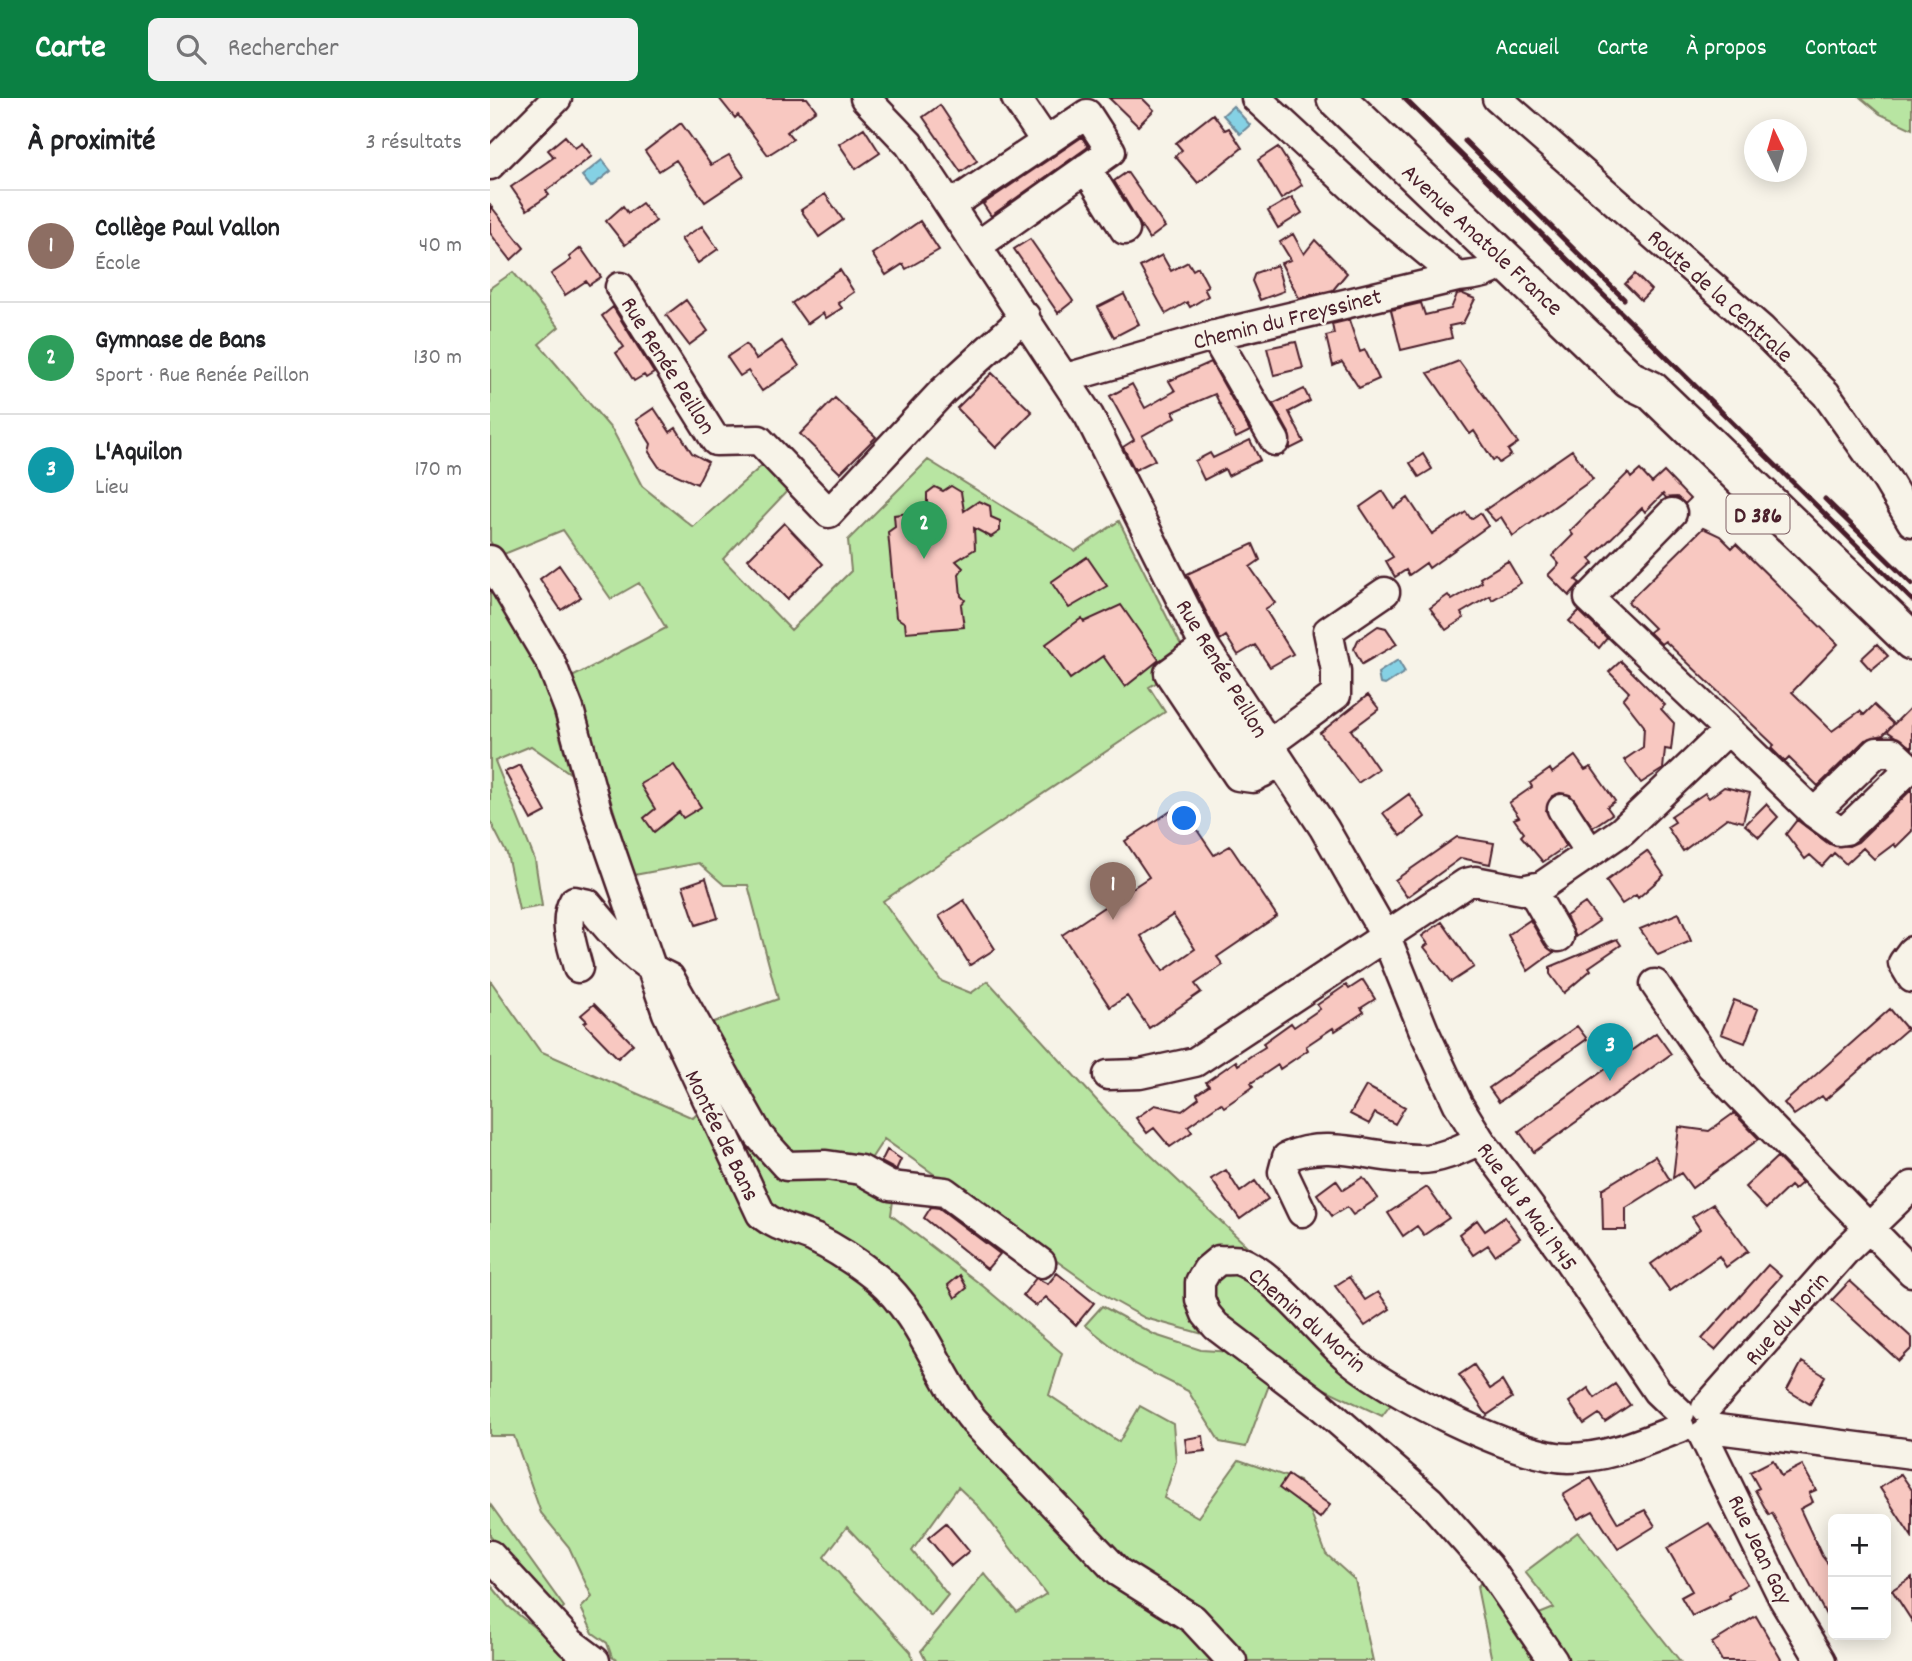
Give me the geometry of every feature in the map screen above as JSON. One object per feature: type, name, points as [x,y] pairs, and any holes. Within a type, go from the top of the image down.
[{"type":"main road","name":"Avenue Anatole France","points":[[1342,104],[1630,380],[1651,390],[1904,644]]},
{"type":"street","points":[[490,165],[557,98]]},
{"type":"street","name":"Rue Renée Peillon","points":[[865,98],[909,144],[1066,378],[1118,472],[1196,654],[1271,759],[1386,937],[1403,982]]},
{"type":"street","points":[[1016,98],[1045,142]]},
{"type":"street","points":[[1256,98],[1377,210],[1458,276]]},
{"type":"street","name":"Route de la Centrale","points":[[1497,98],[1762,329],[1826,394],[1912,522]]},
{"type":"street","points":[[950,206],[1087,114],[1111,151],[977,246]]},
{"type":"street","points":[[1087,169],[1125,230]]},
{"type":"street","name":"Chemin du Freyssinet","points":[[1066,378],[1214,335],[1458,276],[1481,275],[1497,269],[1506,260]]},
{"type":"street","name":"Rue Renée Peillon","points":[[620,287],[716,441],[759,440],[830,513],[943,391],[1025,316]]},
{"type":"street","points":[[1214,335],[1275,441]]},
{"type":"street","points":[[1886,480],[1912,495]]},
{"type":"street","points":[[1672,513],[1589,598],[1814,813]]},
{"type":"street","name":"Montée de Bans","points":[[490,560],[551,663],[569,709],[598,814],[667,1013],[761,1214],[771,1223],[828,1246],[880,1282],[914,1325],[958,1402],[974,1421],[1118,1572],[1193,1619],[1232,1661]]},
{"type":"street","points":[[1196,654],[1169,673],[1238,776],[1253,778],[1336,695],[1336,671],[1328,631],[1385,592]]},
{"type":"street","points":[[1108,1075],[1140,1074],[1195,1062],[1466,883],[1532,890],[1622,831],[1728,730]]},
{"type":"street","points":[[1562,809],[1590,852]]},
{"type":"street","points":[[1532,890],[1559,937]]},
{"type":"street","points":[[578,968],[569,934],[573,901],[588,904],[619,942],[654,971],[670,978],[759,1136],[786,1166],[826,1165],[861,1170],[890,1186],[945,1192],[1041,1263]]},
{"type":"street","points":[[1912,951],[1903,963],[1912,978]]},
{"type":"street","name":"Rue du 8 Mai 1945","points":[[1403,982],[1458,1104],[1480,1140],[1560,1248],[1657,1391],[1696,1423]]},
{"type":"street","points":[[1655,984],[1710,1066],[1912,1272]]},
{"type":"street","points":[[1302,1212],[1283,1172],[1287,1157],[1299,1151],[1319,1149],[1420,1159],[1454,1153],[1480,1140]]},
{"type":"street","name":"Rue du Morin","points":[[1696,1423],[1867,1229],[1912,1186]]},
{"type":"street","name":"Chemin du Morin","points":[[1553,1661],[1488,1566],[1430,1502],[1320,1405],[1216,1326],[1200,1299],[1199,1282],[1207,1270],[1219,1260],[1240,1261],[1277,1287],[1348,1358],[1417,1403],[1534,1452],[1586,1457],[1618,1452],[1696,1423]]},
{"type":"street","points":[[1696,1423],[1911,1456]]},
{"type":"street","name":"Rue Jean Gay","points":[[1696,1423],[1783,1598],[1821,1661]]},
{"type":"street","points":[[490,1555],[564,1636],[595,1661]]},
{"type":"green space","points":[[1861,98],[1912,98],[1912,129],[1880,114]]},
{"type":"green space","points":[[513,272],[559,327],[539,344],[613,431],[642,486],[693,527],[766,462],[790,488],[723,559],[791,630],[851,571],[848,540],[928,460],[1075,551],[1119,521],[1182,647],[1166,677],[1149,687],[1165,712],[883,901],[941,981],[971,993],[988,981],[1120,1126],[1248,1247],[1229,1247],[1191,1295],[1203,1334],[1145,1318],[1109,1298],[884,1139],[867,1165],[783,1153],[711,1023],[778,999],[748,885],[724,885],[699,863],[634,875],[572,677],[666,628],[639,583],[611,599],[563,530],[499,556],[490,541],[490,288]]},
{"type":"green space","points":[[490,587],[542,670],[570,773],[531,746],[495,761],[535,860],[542,906],[519,910],[507,854],[490,821]]},
{"type":"green space","points":[[490,980],[540,1051],[693,1118],[701,1110],[750,1210],[814,1245],[875,1288],[1111,1581],[1138,1601],[1170,1616],[1227,1661],[926,1661],[921,1651],[984,1573],[1017,1612],[1046,1594],[979,1507],[958,1487],[912,1551],[948,1595],[931,1616],[847,1527],[824,1557],[911,1652],[913,1661],[618,1661],[612,1657],[607,1643],[593,1633],[581,1608],[592,1597],[569,1547],[541,1513],[514,1436],[490,1436]]},
{"type":"green space","points":[[688,1025],[767,1159],[886,1191],[893,1201],[891,1215],[984,1287],[1062,1353],[1049,1395],[1119,1442],[1140,1406],[1173,1424],[1176,1461],[1164,1498],[1198,1517],[1239,1460],[1299,1481],[1326,1554],[1355,1580],[1373,1661],[1243,1661],[1134,1574],[980,1415],[911,1306],[773,1210]]},
{"type":"green space","points":[[1232,1270],[1247,1274],[1392,1403],[1382,1416],[1314,1384],[1219,1314],[1209,1285],[1216,1275]]},
{"type":"green space","points":[[1102,1306],[1155,1335],[1201,1350],[1233,1352],[1269,1385],[1246,1447],[1220,1442],[1188,1391],[1134,1364],[1085,1325]]},
{"type":"green space","points":[[490,1504],[564,1607],[556,1616],[490,1536]]},
{"type":"green space","points":[[1578,1532],[1680,1661],[1492,1661],[1477,1587],[1485,1578],[1517,1623],[1554,1608],[1525,1572]]},
{"type":"green space","points":[[490,1584],[508,1606],[576,1661],[490,1661]]},
{"type":"water","points":[[1233,106],[1250,125],[1240,134],[1223,115]]},
{"type":"water","points":[[602,160],[611,171],[591,187],[582,176]]},
{"type":"water","points":[[1398,660],[1405,672],[1385,685],[1380,684],[1378,673]]},
{"type":"building","points":[[719,98],[807,98],[816,110],[787,132],[793,139],[768,155],[738,115],[735,118]]},
{"type":"building","points":[[1109,98],[1142,98],[1154,110],[1138,126]]},
{"type":"building","points":[[940,105],[977,161],[961,172],[923,117]]},
{"type":"building","points":[[1213,114],[1225,130],[1229,128],[1242,148],[1198,183],[1175,156],[1182,150],[1176,143]]},
{"type":"building","points":[[681,123],[711,165],[729,155],[744,176],[705,202],[676,160],[659,171],[645,151]]},
{"type":"building","points":[[864,128],[880,153],[856,169],[839,144]]},
{"type":"building","points":[[565,136],[575,148],[582,143],[592,156],[546,191],[549,195],[527,210],[511,187],[554,157],[548,150]]},
{"type":"building","points":[[1082,137],[1088,147],[991,216],[983,204]]},
{"type":"building","points":[[1278,147],[1302,185],[1281,199],[1258,160]]},
{"type":"building","points":[[1127,172],[1165,227],[1149,239],[1114,181]]},
{"type":"building","points":[[825,194],[843,220],[819,237],[801,210]]},
{"type":"building","points":[[1292,197],[1302,213],[1278,228],[1268,211]]},
{"type":"building","points":[[642,203],[656,221],[625,245],[606,221],[623,206],[628,213]]},
{"type":"building","points":[[490,205],[524,248],[511,260],[490,233]]},
{"type":"building","points":[[920,221],[939,250],[906,269],[903,264],[886,275],[872,254]]},
{"type":"building","points":[[702,226],[718,249],[698,263],[681,239]]},
{"type":"building","points":[[1293,234],[1304,254],[1315,240],[1347,273],[1333,290],[1299,298],[1281,263],[1291,260],[1280,242]]},
{"type":"building","points":[[1030,239],[1073,301],[1058,313],[1014,249]]},
{"type":"building","points":[[581,248],[601,277],[589,285],[586,281],[565,295],[551,274],[571,260],[569,257]]},
{"type":"building","points":[[1162,255],[1171,271],[1188,262],[1193,270],[1198,267],[1208,286],[1204,288],[1208,296],[1190,307],[1187,302],[1166,314],[1140,267]]},
{"type":"building","points":[[1277,265],[1284,291],[1260,300],[1252,281],[1255,273]]},
{"type":"building","points":[[840,270],[854,292],[838,303],[842,308],[826,318],[823,313],[807,324],[792,303]]},
{"type":"building","points":[[1635,274],[1651,290],[1641,300],[1625,284]]},
{"type":"building","points":[[1124,294],[1139,324],[1114,337],[1098,307]]},
{"type":"building","points":[[1457,294],[1475,299],[1463,323],[1449,326],[1452,338],[1401,350],[1391,310],[1421,303],[1425,315],[1451,309]]},
{"type":"building","points":[[686,300],[708,331],[689,345],[666,315]]},
{"type":"building","points":[[613,307],[654,373],[646,378],[644,375],[634,381],[616,353],[624,347],[602,316]]},
{"type":"building","points":[[1349,320],[1360,352],[1365,350],[1379,379],[1359,388],[1342,362],[1333,366],[1326,336],[1334,334],[1332,324]]},
{"type":"building","points":[[782,341],[799,366],[762,391],[748,371],[740,376],[727,357],[746,344],[756,359]]},
{"type":"building","points":[[1296,342],[1303,368],[1274,375],[1267,348]]},
{"type":"building","points":[[1459,361],[1518,443],[1508,450],[1511,455],[1499,463],[1496,459],[1493,460],[1474,431],[1470,434],[1428,373]]},
{"type":"building","points":[[1211,362],[1250,431],[1236,438],[1215,394],[1173,412],[1176,417],[1142,436],[1155,460],[1135,470],[1123,447],[1134,440],[1110,396],[1132,384],[1145,408],[1175,391],[1169,381]]},
{"type":"building","points":[[992,373],[1032,412],[996,448],[957,408]]},
{"type":"building","points":[[1304,389],[1310,401],[1289,412],[1304,442],[1290,449],[1289,433],[1273,404]]},
{"type":"building","points":[[835,398],[876,437],[840,473],[800,434]]},
{"type":"building","points":[[654,408],[670,432],[676,428],[692,453],[708,462],[697,484],[659,467],[649,452],[651,444],[636,420]]},
{"type":"building","points":[[1250,440],[1260,460],[1228,476],[1225,469],[1204,480],[1195,461],[1210,453],[1213,458]]},
{"type":"building","points":[[1572,450],[1593,479],[1513,536],[1501,517],[1495,521],[1485,510]]},
{"type":"building","points":[[1423,454],[1432,469],[1419,477],[1410,463]]},
{"type":"building","points":[[1640,470],[1652,483],[1664,472],[1690,499],[1685,504],[1677,497],[1666,498],[1663,494],[1645,512],[1642,508],[1590,559],[1594,563],[1576,580],[1580,583],[1569,596],[1548,575],[1559,564],[1552,556],[1573,535],[1570,531],[1628,473],[1631,478]]},
{"type":"building","points":[[951,486],[961,492],[964,511],[979,501],[990,506],[991,517],[1000,521],[1000,531],[991,537],[974,528],[975,549],[956,561],[963,568],[959,574],[961,596],[965,600],[961,605],[964,627],[906,632],[905,623],[896,617],[888,532],[895,527],[894,515],[927,511],[927,493],[935,487],[943,491]]},
{"type":"building","points":[[1383,491],[1394,508],[1408,498],[1432,534],[1466,512],[1471,519],[1480,513],[1488,526],[1429,568],[1426,563],[1409,575],[1406,570],[1395,577],[1386,561],[1393,557],[1360,507]]},
{"type":"building","points":[[784,523],[823,564],[787,599],[748,559]]},
{"type":"building","points":[[1703,528],[1720,536],[1732,548],[1736,544],[1838,644],[1792,692],[1832,731],[1860,711],[1864,715],[1874,705],[1894,724],[1883,735],[1865,740],[1818,786],[1789,758],[1785,762],[1771,748],[1774,745],[1665,641],[1661,644],[1649,632],[1654,628],[1628,602]]},
{"type":"building","points":[[1253,544],[1260,560],[1250,567],[1275,603],[1265,609],[1293,654],[1270,667],[1255,645],[1238,655],[1226,636],[1220,640],[1187,574]]},
{"type":"building","points":[[1087,557],[1107,586],[1069,608],[1051,582]]},
{"type":"building","points":[[1508,561],[1521,583],[1492,600],[1490,596],[1461,613],[1464,618],[1446,630],[1430,608],[1448,595],[1452,600],[1482,582],[1480,578]]},
{"type":"building","points":[[559,565],[581,597],[561,610],[540,579]]},
{"type":"building","points":[[1121,605],[1159,660],[1125,687],[1103,656],[1070,679],[1046,644],[1082,618],[1084,622]]},
{"type":"building","points":[[1579,611],[1607,638],[1599,648],[1569,621]]},
{"type":"building","points":[[1378,626],[1386,628],[1397,644],[1362,664],[1354,649],[1358,640]]},
{"type":"building","points":[[1877,644],[1888,656],[1871,670],[1861,659]]},
{"type":"building","points":[[1621,661],[1665,705],[1661,709],[1674,723],[1671,750],[1665,749],[1663,769],[1641,783],[1624,760],[1643,747],[1644,726],[1623,699],[1629,692],[1609,672]]},
{"type":"building","points":[[1368,695],[1379,709],[1351,730],[1378,769],[1358,783],[1320,733]]},
{"type":"building","points":[[1912,706],[1912,748],[1887,731]]},
{"type":"building","points":[[1575,756],[1585,770],[1591,767],[1615,801],[1607,807],[1612,814],[1593,827],[1570,795],[1560,793],[1552,796],[1546,811],[1566,846],[1543,862],[1521,836],[1524,833],[1514,819],[1519,817],[1509,803],[1532,787],[1530,783],[1550,769],[1552,773]]},
{"type":"building","points":[[520,765],[546,812],[531,820],[505,772]]},
{"type":"building","points":[[674,765],[701,807],[683,818],[679,812],[654,832],[644,818],[655,809],[640,784]]},
{"type":"building","points":[[1724,787],[1750,793],[1743,822],[1727,818],[1683,851],[1667,827],[1675,822],[1671,816],[1705,793],[1709,798]]},
{"type":"building","points":[[1912,789],[1912,831],[1896,847],[1894,844],[1874,859],[1863,848],[1846,864],[1834,853],[1822,866],[1810,855],[1805,859],[1786,834],[1797,820],[1829,844],[1849,846],[1858,842]]},
{"type":"building","points":[[1409,794],[1425,817],[1401,836],[1383,813]]},
{"type":"building","points":[[1766,804],[1778,817],[1759,837],[1745,825]]},
{"type":"building","points":[[1180,805],[1214,855],[1230,846],[1277,916],[1217,957],[1223,965],[1195,984],[1201,992],[1149,1028],[1127,996],[1110,1007],[1062,935],[1149,877],[1125,841]],"holes":[[[1173,915],[1195,949],[1163,971],[1141,936]]]},
{"type":"building","points":[[1457,837],[1494,843],[1490,864],[1461,858],[1407,897],[1395,880]]},
{"type":"building","points":[[1647,851],[1664,875],[1638,898],[1636,895],[1622,904],[1606,881]]},
{"type":"building","points":[[706,878],[718,918],[696,925],[683,886]]},
{"type":"building","points":[[964,900],[995,949],[970,965],[939,916]]},
{"type":"building","points":[[1585,903],[1599,921],[1576,937],[1566,916]]},
{"type":"building","points":[[1679,913],[1691,941],[1658,955],[1640,929]]},
{"type":"building","points":[[1530,920],[1545,945],[1554,952],[1528,971],[1508,935]]},
{"type":"building","points":[[1442,922],[1474,967],[1451,982],[1424,947],[1428,944],[1422,936]]},
{"type":"building","points":[[1617,939],[1621,945],[1589,967],[1591,970],[1564,993],[1550,974],[1550,967]]},
{"type":"building","points":[[1363,980],[1375,999],[1361,1008],[1364,1012],[1306,1046],[1308,1050],[1280,1069],[1278,1065],[1251,1083],[1253,1087],[1224,1107],[1221,1103],[1188,1126],[1192,1132],[1170,1147],[1154,1128],[1147,1133],[1136,1118],[1155,1105],[1182,1111],[1199,1098],[1197,1094],[1209,1086],[1206,1082],[1236,1061],[1238,1065],[1265,1047],[1263,1043],[1291,1023],[1294,1027],[1320,1009],[1317,1005],[1346,985],[1349,989]]},
{"type":"building","points":[[1734,1000],[1758,1009],[1745,1043],[1721,1034]]},
{"type":"building","points":[[594,1004],[633,1044],[618,1058],[584,1023],[587,1021],[581,1015]]},
{"type":"building","points":[[1890,1009],[1907,1029],[1825,1100],[1822,1096],[1794,1115],[1784,1103]]},
{"type":"building","points":[[1577,1026],[1587,1039],[1499,1102],[1489,1088]]},
{"type":"building","points":[[1656,1033],[1671,1054],[1534,1152],[1519,1131]]},
{"type":"building","points":[[1366,1086],[1405,1107],[1395,1124],[1375,1113],[1369,1124],[1350,1114]]},
{"type":"building","points":[[1734,1113],[1759,1139],[1692,1188],[1681,1173],[1673,1178],[1679,1127],[1709,1131]]},
{"type":"building","points":[[887,1150],[901,1159],[896,1170],[881,1162]]},
{"type":"building","points":[[1655,1156],[1670,1180],[1626,1208],[1626,1230],[1603,1230],[1602,1189]]},
{"type":"building","points":[[1777,1157],[1802,1183],[1794,1190],[1790,1186],[1766,1209],[1745,1187]]},
{"type":"building","points":[[1226,1170],[1240,1192],[1255,1181],[1268,1199],[1240,1219],[1211,1179]]},
{"type":"building","points":[[1363,1177],[1378,1198],[1353,1215],[1347,1207],[1332,1216],[1317,1194],[1336,1180],[1343,1190]]},
{"type":"building","points":[[1427,1187],[1449,1218],[1424,1235],[1417,1226],[1403,1236],[1388,1213]]},
{"type":"building","points":[[1713,1204],[1748,1251],[1726,1267],[1719,1256],[1670,1291],[1651,1264],[1700,1229],[1692,1217]]},
{"type":"building","points":[[931,1207],[939,1208],[1000,1254],[987,1269],[924,1218]]},
{"type":"building","points":[[1505,1217],[1520,1238],[1495,1255],[1488,1245],[1473,1255],[1459,1234],[1477,1220],[1485,1231]]},
{"type":"building","points":[[1768,1265],[1781,1276],[1715,1350],[1702,1339]]},
{"type":"building","points":[[1057,1273],[1094,1303],[1076,1325],[1046,1297],[1036,1306],[1023,1295],[1036,1278],[1048,1284]]},
{"type":"building","points":[[960,1275],[967,1288],[955,1298],[948,1285]]},
{"type":"building","points":[[1349,1277],[1365,1300],[1378,1292],[1390,1309],[1365,1326],[1335,1286]]},
{"type":"building","points":[[1850,1281],[1912,1338],[1912,1348],[1899,1361],[1832,1300]]},
{"type":"building","points":[[1802,1362],[1825,1376],[1810,1404],[1787,1390]]},
{"type":"building","points":[[1474,1365],[1490,1389],[1502,1381],[1512,1398],[1487,1415],[1459,1375]]},
{"type":"building","points":[[1615,1384],[1630,1405],[1605,1422],[1599,1414],[1584,1424],[1569,1402],[1588,1388],[1595,1398]]},
{"type":"building","points":[[1203,1436],[1205,1451],[1187,1453],[1185,1439]]},
{"type":"building","points":[[1773,1460],[1781,1476],[1802,1465],[1816,1490],[1809,1493],[1813,1502],[1800,1509],[1828,1564],[1828,1619],[1772,1513],[1769,1515],[1755,1490],[1759,1488],[1750,1472]]},
{"type":"building","points":[[1901,1474],[1912,1490],[1912,1537],[1880,1488]]},
{"type":"building","points":[[1288,1475],[1330,1505],[1320,1518],[1279,1488]]},
{"type":"building","points":[[1591,1478],[1618,1523],[1645,1510],[1655,1526],[1618,1549],[1593,1511],[1578,1519],[1563,1495]]},
{"type":"building","points":[[946,1523],[969,1551],[951,1566],[928,1538]]},
{"type":"building","points":[[1709,1523],[1747,1584],[1729,1595],[1730,1598],[1692,1616],[1681,1597],[1692,1591],[1667,1548]]},
{"type":"building","points":[[1912,1577],[1912,1621],[1892,1590]]},
{"type":"building","points":[[1756,1616],[1782,1661],[1722,1661],[1712,1643]]},
{"type":"railway","points":[[1404,98],[1912,600]]},
{"type":"railway","points":[[1465,141],[1624,299]]},
{"type":"railway","points":[[1825,499],[1912,584]]},
{"type":"place","name":"Gymnase de Bans","points":[[924,559]]},
{"type":"place","name":"Collège Paul Vallon","points":[[1113,920]]},
{"type":"place","name":"L'Aquilon","points":[[1610,1081]]}]
